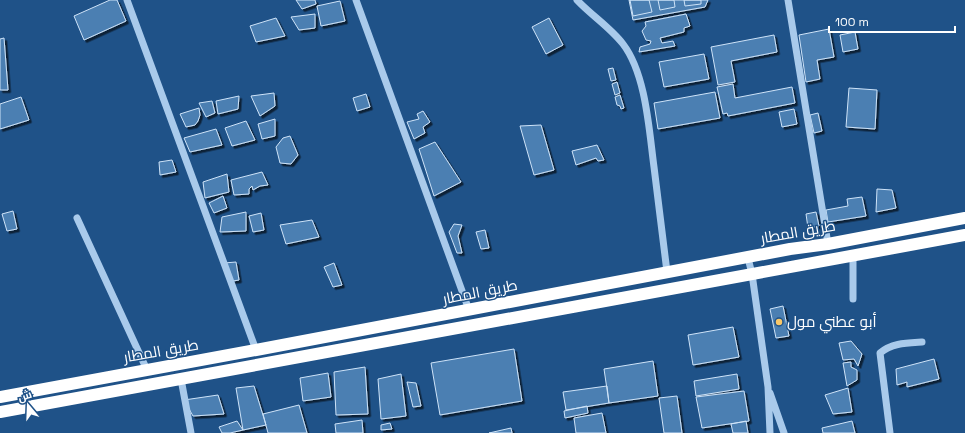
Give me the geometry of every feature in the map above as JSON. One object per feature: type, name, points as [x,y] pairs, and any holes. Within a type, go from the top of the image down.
[{"type":"highway","name":"طريق المطار","points":[[0,397],[790,249],[828,244],[965,218]]},
{"type":"highway","name":"طريق المطار","points":[[0,412],[965,235]]},
{"type":"highway","points":[[84,381],[89,396]]},
{"type":"street","points":[[127,0],[256,350]]},
{"type":"street","points":[[356,0],[469,310]]},
{"type":"street","points":[[577,0],[623,44],[636,66],[647,112],[667,272]]},
{"type":"street","points":[[788,0],[828,244]]},
{"type":"street","points":[[76,218],[147,370]]},
{"type":"street","points":[[853,256],[853,299]]},
{"type":"street","points":[[748,258],[752,274],[768,387],[770,433]]},
{"type":"street","points":[[890,433],[880,352],[887,347],[901,343],[922,342]]},
{"type":"street","points":[[182,379],[191,433]]},
{"type":"street","points":[[768,387],[784,433]]},
{"type":"building","points":[[110,0],[117,0],[126,21],[84,40],[74,16]]},
{"type":"building","points":[[296,0],[315,0],[316,4],[302,9]]},
{"type":"building","points":[[629,0],[708,0],[705,7],[633,20]]},
{"type":"building","points":[[630,0],[649,0],[652,12],[633,16]]},
{"type":"building","points":[[658,0],[674,0],[675,7],[660,10]]},
{"type":"building","points":[[684,0],[701,0],[701,4],[685,6]]},
{"type":"building","points":[[340,1],[345,21],[321,26],[317,6]]},
{"type":"building","points":[[315,14],[315,28],[299,30],[291,17]]},
{"type":"building","points":[[686,14],[690,26],[684,28],[684,32],[660,38],[662,43],[673,41],[675,46],[639,52],[640,47],[650,44],[651,41],[646,40],[642,31],[646,26],[645,22]]},
{"type":"building","points":[[276,18],[285,36],[256,42],[250,26]]},
{"type":"building","points":[[549,18],[563,45],[546,54],[532,27]]},
{"type":"building","points":[[829,29],[834,57],[817,60],[820,79],[806,82],[799,35]]},
{"type":"building","points":[[855,32],[858,49],[843,52],[840,35]]},
{"type":"building","points":[[774,35],[777,52],[731,61],[735,82],[718,85],[711,47]]},
{"type":"building","points":[[4,38],[8,90],[0,90],[0,39]]},
{"type":"building","points":[[704,54],[709,79],[664,87],[659,62]]},
{"type":"building","points":[[613,68],[616,80],[611,81],[608,69]]},
{"type":"building","points":[[617,82],[620,93],[615,95],[612,84]]},
{"type":"building","points":[[733,84],[735,98],[792,87],[795,103],[728,116],[727,113],[723,114],[717,87]]},
{"type":"building","points":[[849,88],[877,90],[875,129],[846,127]]},
{"type":"building","points":[[715,92],[720,118],[658,129],[654,103]]},
{"type":"building","points":[[274,93],[275,106],[260,116],[251,96]]},
{"type":"building","points":[[366,94],[370,107],[357,111],[353,98]]},
{"type":"building","points":[[620,95],[624,108],[621,109],[620,106],[617,105],[615,97]]},
{"type":"building","points":[[239,96],[238,109],[218,114],[216,101]]},
{"type":"building","points":[[21,97],[29,120],[0,129],[0,104]]},
{"type":"building","points":[[212,101],[215,113],[206,117],[199,103]]},
{"type":"building","points":[[199,108],[200,115],[198,121],[195,125],[186,127],[180,114]]},
{"type":"building","points":[[794,109],[797,124],[782,127],[779,112]]},
{"type":"building","points":[[423,111],[430,122],[423,127],[425,133],[414,139],[407,122],[419,119],[417,114]]},
{"type":"building","points":[[818,113],[822,131],[814,133],[810,115]]},
{"type":"building","points":[[275,119],[275,136],[262,139],[258,124]]},
{"type":"building","points":[[246,121],[255,140],[232,146],[225,128]]},
{"type":"building","points":[[541,125],[554,170],[534,175],[520,126]]},
{"type":"building","points":[[216,129],[222,145],[190,152],[184,138]]},
{"type":"building","points":[[290,136],[298,155],[291,164],[280,163],[276,147],[283,138]]},
{"type":"building","points":[[435,142],[461,182],[434,196],[419,149]]},
{"type":"building","points":[[597,145],[604,160],[598,161],[596,158],[576,165],[572,151]]},
{"type":"building","points":[[172,160],[176,172],[160,175],[159,162]]},
{"type":"building","points":[[262,172],[268,185],[260,186],[253,190],[252,186],[249,189],[249,194],[234,195],[231,180]]},
{"type":"building","points":[[227,174],[229,192],[205,198],[203,182]]},
{"type":"building","points":[[877,189],[892,190],[896,208],[876,212]]},
{"type":"building","points":[[223,196],[227,208],[214,213],[209,203]]},
{"type":"building","points":[[862,197],[866,216],[828,222],[826,210],[848,206],[847,199]]},
{"type":"building","points":[[13,211],[17,229],[7,231],[2,214]]},
{"type":"building","points":[[246,212],[246,231],[220,232],[222,217]]},
{"type":"building","points":[[816,212],[819,226],[808,228],[806,214]]},
{"type":"building","points":[[261,213],[264,230],[253,232],[249,216]]},
{"type":"building","points":[[312,220],[319,237],[286,244],[280,225]]},
{"type":"building","points":[[454,224],[462,225],[458,236],[462,253],[457,253],[449,232]]},
{"type":"building","points":[[485,230],[489,248],[481,249],[476,232]]},
{"type":"building","points":[[236,262],[239,280],[233,281],[224,263]]},
{"type":"building","points":[[334,263],[342,285],[333,287],[324,267]]},
{"type":"building","name":"أبو عطني مول","points":[[783,306],[789,336],[776,338],[770,309]]},
{"type":"building","points":[[733,327],[739,357],[693,365],[688,335]]},
{"type":"building","points":[[851,341],[862,354],[858,366],[854,359],[843,360],[839,343]]},
{"type":"building","points":[[514,349],[522,401],[440,415],[431,363]]},
{"type":"building","points":[[934,359],[939,379],[907,387],[907,382],[897,385],[896,369]]},
{"type":"building","points":[[653,361],[658,396],[609,403],[604,369]]},
{"type":"building","points":[[851,362],[851,367],[857,370],[857,380],[847,386],[843,363]]},
{"type":"building","points":[[365,367],[368,414],[336,415],[334,372]]},
{"type":"building","points":[[328,373],[331,397],[303,401],[300,378]]},
{"type":"building","points":[[401,374],[406,416],[381,419],[378,379]]},
{"type":"building","points":[[737,374],[739,389],[696,396],[694,381]]},
{"type":"building","points":[[407,382],[416,383],[421,406],[413,407]]},
{"type":"building","points":[[254,386],[266,425],[243,430],[236,388]]},
{"type":"building","points":[[607,386],[609,403],[566,410],[563,392]]},
{"type":"building","points":[[848,388],[852,412],[833,414],[825,395]]},
{"type":"building","points":[[744,391],[749,421],[702,428],[696,397]]},
{"type":"building","points":[[218,395],[224,414],[193,416],[184,400]]},
{"type":"building","points":[[677,396],[682,433],[664,433],[659,398]]},
{"type":"building","points":[[299,405],[307,433],[268,433],[263,414]]},
{"type":"building","points":[[587,406],[588,413],[565,418],[564,411]]},
{"type":"building","points":[[602,413],[606,433],[576,433],[574,418]]},
{"type":"building","points":[[362,420],[363,433],[336,433],[335,424]]},
{"type":"building","points":[[237,421],[243,430],[222,433],[219,427]]},
{"type":"building","points":[[746,421],[748,433],[733,433],[731,424]]},
{"type":"building","points":[[852,421],[855,433],[823,433],[822,428]]},
{"type":"building","points":[[390,423],[392,429],[381,430],[381,425]]},
{"type":"building","points":[[511,428],[512,433],[489,433]]},
{"type":"place","name":"أبو عطني مول","points":[[779,322]]}]
